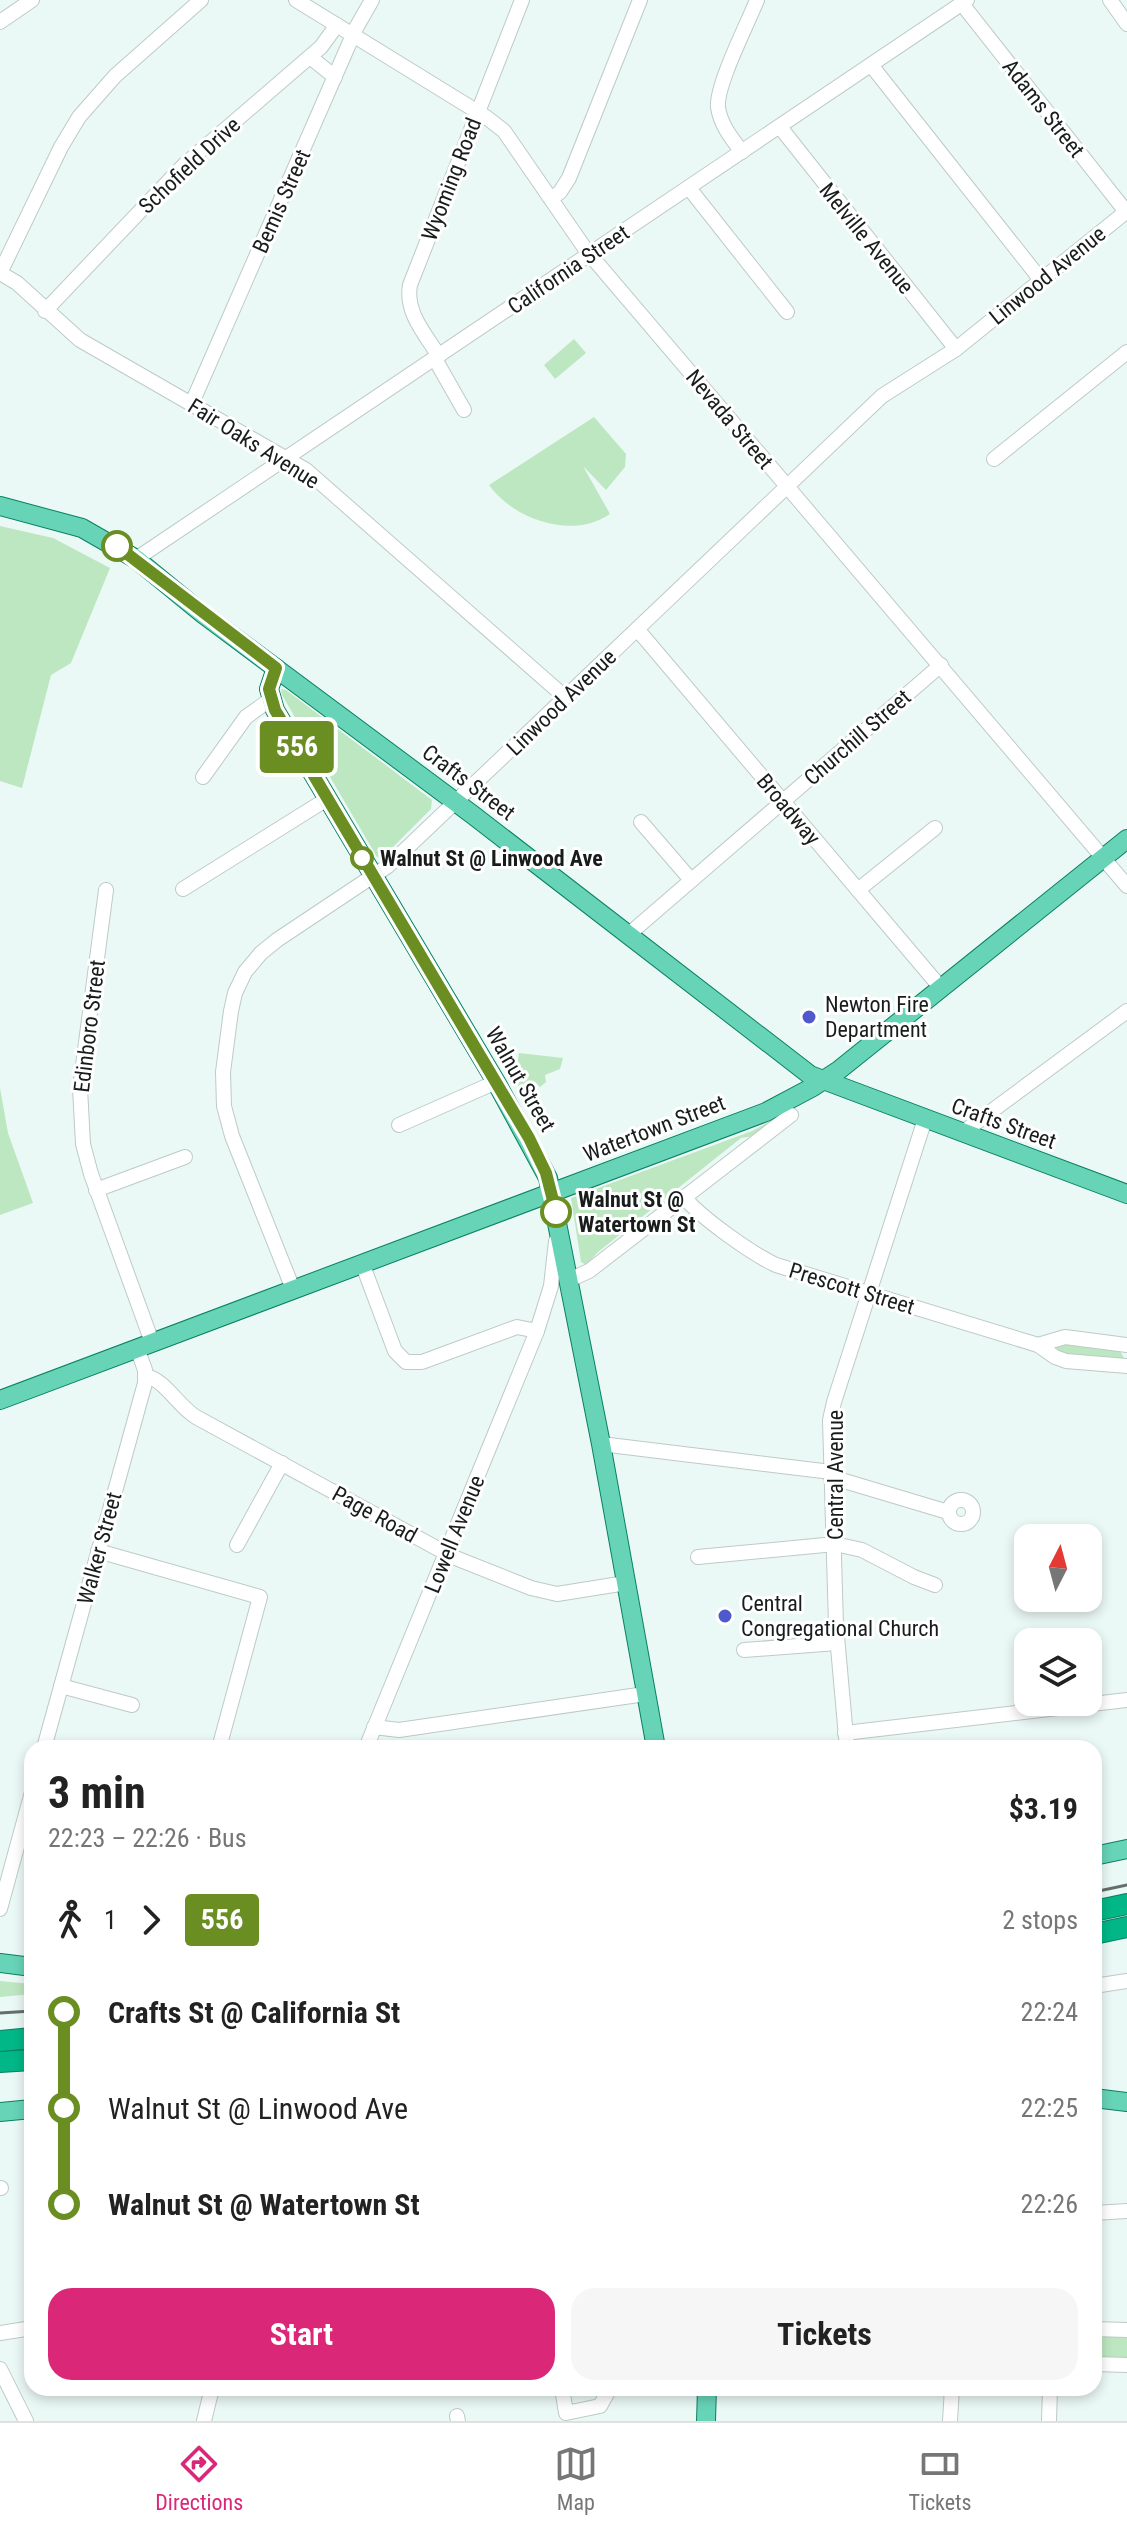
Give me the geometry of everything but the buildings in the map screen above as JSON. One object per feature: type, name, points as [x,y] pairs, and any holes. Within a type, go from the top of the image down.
[{"type":"highway","points":[[1102,1909],[1127,1904]]},
{"type":"highway","points":[[1102,1932],[1127,1927]]},
{"type":"highway","points":[[0,2041],[24,2039]]},
{"type":"highway","points":[[0,2062],[24,2060]]},
{"type":"main road","name":"Crafts Street","points":[[0,506],[73,525],[98,536],[142,564],[456,802],[805,1073],[1127,1194]]},
{"type":"main road","points":[[271,699],[270,686],[276,668]]},
{"type":"main road","name":"Walnut Street","points":[[271,699],[496,1082],[540,1160],[552,1192],[654,1740]]},
{"type":"main road","name":"Watertown Street","points":[[0,1400],[766,1112],[822,1081],[1127,839]]},
{"type":"main road","points":[[1102,1854],[1127,1849]]},
{"type":"main road","points":[[0,1963],[24,1966]]},
{"type":"main road","points":[[1102,2099],[1127,2102]]},
{"type":"main road","points":[[0,2112],[24,2110]]},
{"type":"main road","points":[[706,2421],[707,2396]]},
{"type":"street","points":[[0,22],[32,0]]},
{"type":"street","points":[[0,273],[61,147],[84,109],[115,76],[201,0]]},
{"type":"street","name":"Nevada Street","points":[[296,0],[477,111],[504,131],[589,254],[1127,886]]},
{"type":"street","name":"Bemis Street","points":[[192,403],[353,35],[372,0]]},
{"type":"street","name":"Wyoming Road","points":[[464,410],[411,311],[408,294],[522,0]]},
{"type":"street","points":[[551,199],[569,178],[640,0]]},
{"type":"street","points":[[742,152],[721,120],[718,98],[757,0]]},
{"type":"street","points":[[1110,0],[1127,24]]},
{"type":"street","name":"California Street","points":[[142,564],[168,538],[780,127],[959,3]]},
{"type":"street","name":"Adams Street","points":[[959,3],[1127,212]]},
{"type":"street","name":"Schofield Drive","points":[[45,311],[192,157],[310,57],[325,43],[337,25]]},
{"type":"street","points":[[310,57],[335,77]]},
{"type":"street","points":[[871,65],[1041,280]]},
{"type":"street","name":"Melville Avenue","points":[[780,127],[956,349]]},
{"type":"street","points":[[689,188],[787,312]]},
{"type":"street","name":"Linwood Avenue","points":[[293,1289],[227,1118],[223,1078],[231,1005],[242,977],[261,953],[373,877],[456,802],[882,396],[956,349],[1127,212]]},
{"type":"street","name":"Fair Oaks Avenue","points":[[0,273],[17,283],[80,340],[310,474],[565,697]]},
{"type":"street","points":[[994,459],[1127,352]]},
{"type":"street","name":"Broadway","points":[[637,629],[941,988]]},
{"type":"street","name":"Churchill Street","points":[[628,935],[941,665]]},
{"type":"street","points":[[203,777],[246,717],[271,699]]},
{"type":"street","points":[[183,889],[327,799]]},
{"type":"street","points":[[641,822],[691,880]]},
{"type":"street","points":[[858,890],[935,828]]},
{"type":"street","name":"Edinboro Street","points":[[106,890],[79,1095],[85,1151],[144,1345]]},
{"type":"street","points":[[962,1133],[1127,1011]]},
{"type":"street","points":[[399,1125],[496,1082]]},
{"type":"street","points":[[569,1280],[589,1271],[791,1115]]},
{"type":"street","name":"Central Avenue","points":[[846,1740],[837,1643],[832,1411],[925,1119]]},
{"type":"street","points":[[96,1190],[185,1157]]},
{"type":"street","name":"Prescott Street","points":[[684,1197],[763,1259],[1038,1345],[1066,1361],[1127,1366]]},
{"type":"street","name":"Lowell Avenue","points":[[369,1740],[540,1325],[552,1282],[558,1222]]},
{"type":"street","points":[[362,1263],[395,1351],[406,1362],[422,1362],[517,1327],[540,1325],[556,1307],[573,1302]]},
{"type":"street","name":"Prescott Street","points":[[1038,1345],[1065,1337],[1127,1345]]},
{"type":"street","points":[[144,1345],[146,1376]]},
{"type":"street","name":"Page Road","points":[[146,1376],[158,1380],[190,1413],[446,1553],[545,1593],[570,1593],[626,1583]]},
{"type":"street","name":"Walker Street","points":[[46,1740],[146,1376]]},
{"type":"street","points":[[601,1444],[831,1474],[948,1512]]},
{"type":"street","points":[[237,1545],[282,1463]]},
{"type":"street","points":[[698,1557],[835,1544],[862,1550],[935,1585]]},
{"type":"street","points":[[98,1551],[260,1597],[221,1740]]},
{"type":"street","points":[[744,1650],[837,1643]]},
{"type":"street","points":[[61,1686],[132,1705]]},
{"type":"street","points":[[374,1727],[399,1730],[645,1694]]},
{"type":"street","points":[[846,1740],[1127,1700],[1127,1709]]},
{"type":"street","points":[[0,1909],[24,1821]]},
{"type":"street","points":[[1102,1985],[1127,1981]]},
{"type":"street","points":[[1102,2213],[1127,2211]]},
{"type":"street","points":[[0,2333],[24,2329]]},
{"type":"street","points":[[1102,2329],[1127,2330]]},
{"type":"street","points":[[1102,2364],[1127,2365]]},
{"type":"street","points":[[0,2369],[26,2421]]},
{"type":"street","points":[[204,2421],[210,2396]]},
{"type":"street","points":[[563,2396],[566,2413],[600,2406],[606,2396]]},
{"type":"street","points":[[950,2421],[952,2396]]},
{"type":"street","points":[[1049,2421],[1050,2396]]},
{"type":"green space","points":[[574,339],[586,353],[555,379],[544,365]]},
{"type":"green space","points":[[594,417],[626,454],[625,467],[606,490],[583,466],[610,514],[595,522],[579,525],[545,522],[513,508],[489,485]]},
{"type":"green space","points":[[0,526],[53,538],[110,568],[71,663],[51,675],[22,788],[0,781]]},
{"type":"green space","points":[[281,689],[432,800],[431,809],[383,857],[377,857]]},
{"type":"green space","points":[[519,1053],[563,1058],[560,1069],[545,1075],[546,1082],[540,1087],[535,1082],[524,1091],[518,1087],[516,1073]]},
{"type":"green space","points":[[0,1088],[8,1133],[33,1203],[0,1215]]},
{"type":"green space","points":[[785,1113],[754,1136],[741,1138],[598,1252],[586,1265],[581,1262],[571,1198],[752,1131]]},
{"type":"green space","points":[[1062,1343],[1120,1351],[1124,1358],[1060,1354],[1056,1347]]},
{"type":"green space","points":[[0,1981],[24,1983],[24,1995],[0,1997]]},
{"type":"green space","points":[[1102,2329],[1127,2330],[1127,2365],[1102,2364]]},
{"type":"railway","points":[[1102,1890],[1127,1885]]},
{"type":"railway","points":[[0,2013],[24,2012]]},
{"type":"bus line","name":"556","points":[[117,546],[276,668],[269,689],[275,710],[529,1138],[551,1186],[556,1212]]},
{"type":"place","name":"Walnut St @ Linwood Ave","points":[[362,858]]},
{"type":"place","name":"Newton Fire Department","points":[[809,1017]]},
{"type":"place","name":"Walnut St @ Watertown St","points":[[556,1212]]},
{"type":"place","name":"Central Congregational Church","points":[[725,1616]]}]
